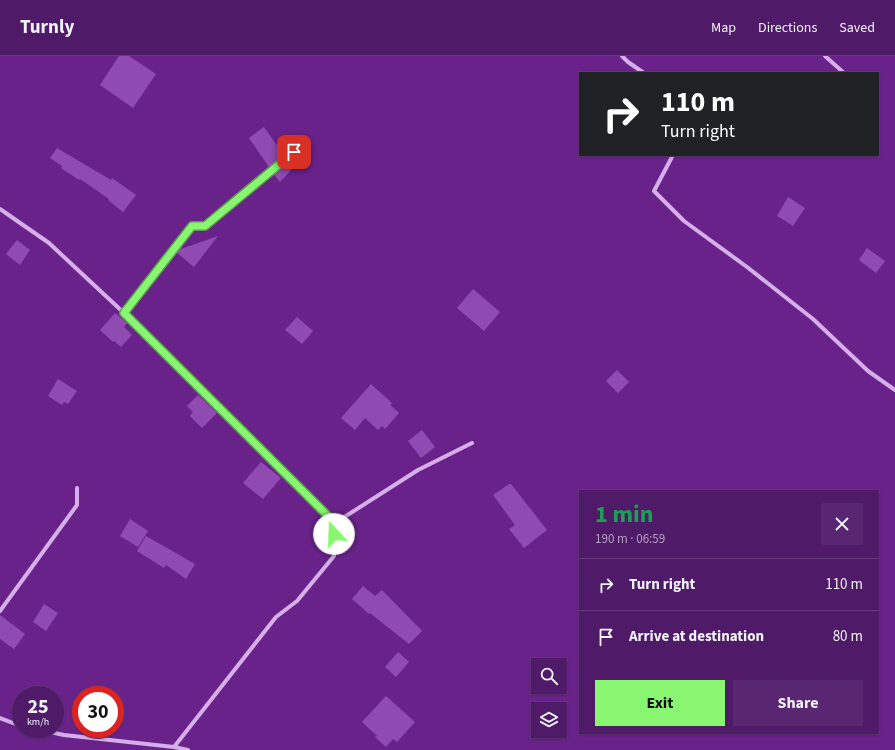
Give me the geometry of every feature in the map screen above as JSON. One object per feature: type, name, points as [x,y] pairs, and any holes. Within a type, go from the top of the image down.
[{"type":"street","points":[[622,56],[643,72]]},
{"type":"street","points":[[825,56],[843,72]]},
{"type":"street","points":[[124,313],[192,226],[205,226],[294,152]]},
{"type":"street","points":[[672,156],[654,191],[684,221],[747,267],[813,319],[868,371],[895,390]]},
{"type":"street","points":[[0,209],[49,243],[124,313],[335,523],[334,556],[297,602],[276,617],[174,747]]},
{"type":"street","points":[[335,523],[418,470],[472,443]]},
{"type":"street","points":[[0,611],[77,504],[77,488]]},
{"type":"street","points":[[0,718],[12,723]]},
{"type":"street","points":[[64,735],[174,747],[188,750]]},
{"type":"building","points":[[119,56],[129,56],[156,74],[133,108],[100,85]]},
{"type":"building","points":[[264,127],[284,155],[269,167],[249,138]]},
{"type":"building","points":[[57,148],[111,180],[112,178],[136,195],[123,212],[108,200],[109,199],[61,168],[62,166],[50,158]]},
{"type":"building","points":[[288,161],[293,168],[280,182],[273,173]]},
{"type":"building","points":[[788,197],[805,208],[793,226],[777,216]]},
{"type":"building","points":[[218,236],[194,267],[176,252],[178,250]]},
{"type":"building","points":[[17,240],[30,250],[20,265],[6,254]]},
{"type":"building","points":[[867,248],[885,261],[876,273],[859,260]]},
{"type":"building","points":[[473,289],[500,312],[484,331],[457,308]]},
{"type":"building","points":[[115,313],[127,323],[124,327],[132,335],[121,347],[100,330]]},
{"type":"building","points":[[297,317],[313,331],[302,344],[285,330]]},
{"type":"building","points":[[617,370],[629,382],[618,393],[606,381]]},
{"type":"building","points":[[58,379],[77,391],[68,404],[64,402],[62,405],[48,396]]},
{"type":"building","points":[[371,384],[392,403],[390,405],[399,413],[385,429],[382,426],[378,430],[365,418],[355,430],[341,418]]},
{"type":"building","points":[[198,395],[217,413],[202,428],[190,416],[193,412],[187,406]]},
{"type":"building","points":[[422,430],[435,447],[421,458],[408,441]]},
{"type":"building","points":[[261,462],[281,478],[263,499],[243,483]]},
{"type":"building","points":[[511,484],[547,530],[524,548],[509,529],[515,525],[493,495]]},
{"type":"building","points":[[130,519],[148,531],[138,547],[120,536]]},
{"type":"building","points":[[146,536],[195,564],[186,579],[166,565],[164,568],[137,551]]},
{"type":"building","points":[[363,586],[375,596],[382,590],[422,631],[409,644],[370,613],[369,614],[352,599]]},
{"type":"building","points":[[44,604],[58,613],[46,631],[33,622]]},
{"type":"building","points":[[0,615],[25,634],[14,649],[0,639]]},
{"type":"building","points":[[398,652],[409,662],[396,677],[385,667]]},
{"type":"building","points":[[386,696],[415,722],[397,742],[393,739],[386,747],[362,722]]},
{"type":"route","points":[[294,152],[231,206],[205,226],[192,226],[124,313],[335,523],[334,534]]}]
